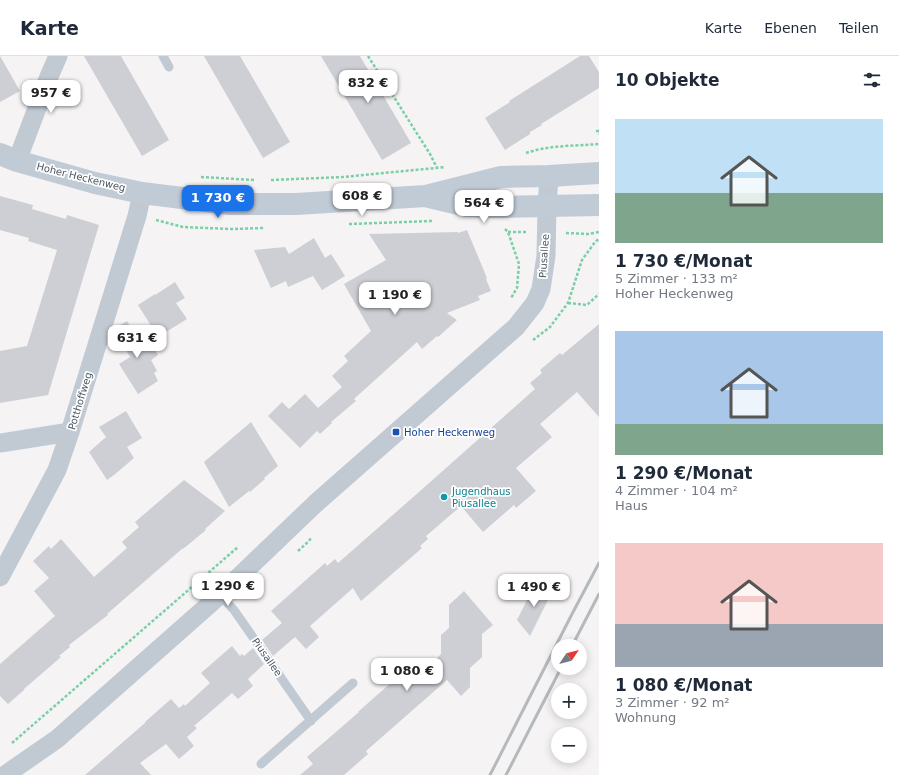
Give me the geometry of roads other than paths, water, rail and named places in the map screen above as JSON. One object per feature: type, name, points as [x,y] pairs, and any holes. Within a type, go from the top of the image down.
[{"type":"street","points":[[8,157],[58,56]]},
{"type":"street","name":"Hoher Heckenweg","points":[[8,157],[95,183],[142,192],[230,204],[296,204],[426,196],[501,177],[599,173]]},
{"type":"street","name":"Piusallee","points":[[5,775],[57,739],[220,595],[315,504],[516,327],[535,303],[541,289],[546,256],[549,176]]},
{"type":"street","name":"Potthoffweg","points":[[0,577],[57,470],[137,216],[142,192]]},
{"type":"street","name":"Hoher Heckenweg","points":[[426,196],[467,206],[495,207],[599,205]]},
{"type":"street","points":[[0,443],[70,432]]},
{"type":"lane","points":[[163,56],[169,67]]},
{"type":"lane","name":"Piusallee","points":[[220,595],[234,610],[311,721]]},
{"type":"lane","points":[[261,764],[353,683]]},
{"type":"railway","points":[[490,775],[599,563]]},
{"type":"railway","points":[[576,639],[599,594]]},
{"type":"railway","points":[[506,775],[557,675]]},
{"type":"place","name":"Hoher Heckenweg","points":[[396,432]]},
{"type":"place","name":"Jugendhaus Piusallee","points":[[444,497]]}]
